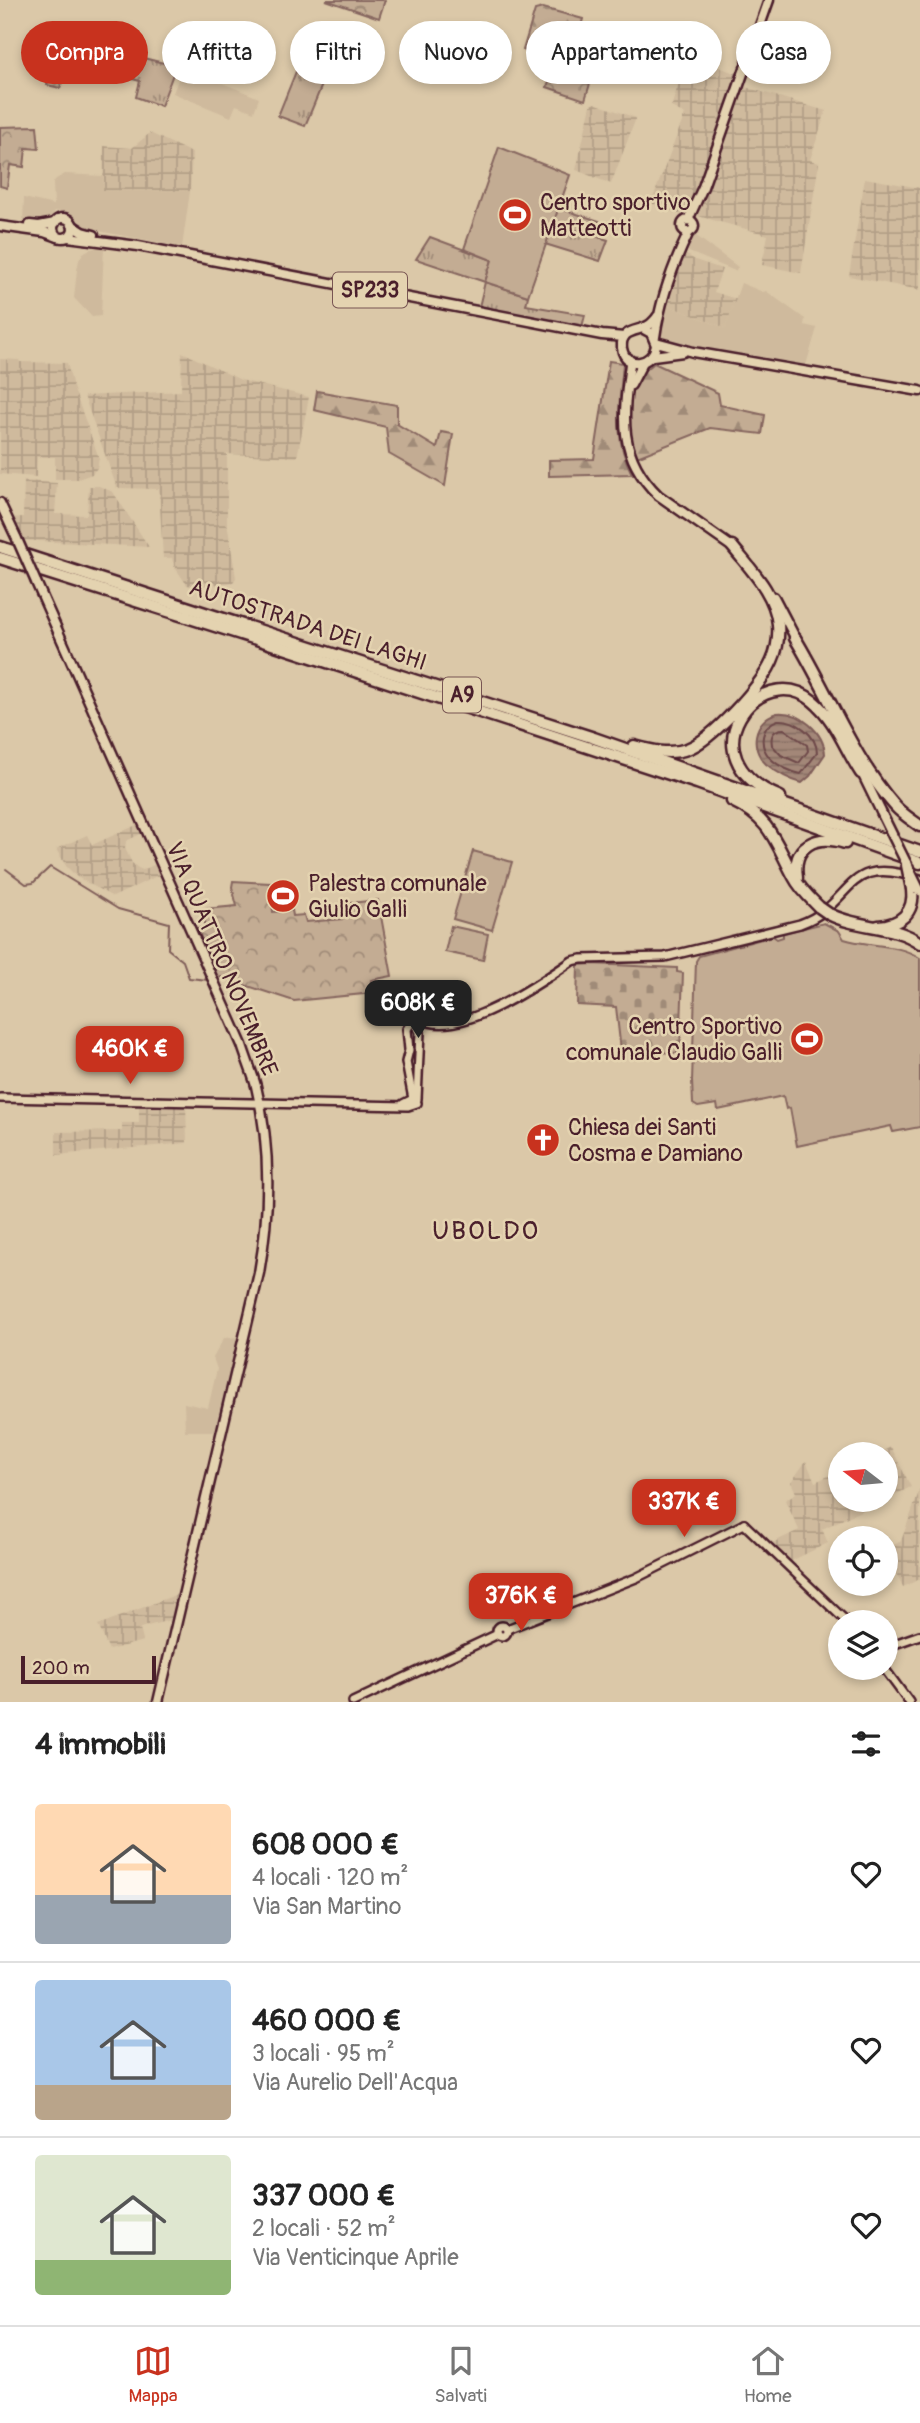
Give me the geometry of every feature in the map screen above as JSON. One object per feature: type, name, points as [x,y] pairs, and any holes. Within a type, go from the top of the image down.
[{"type":"highway","points":[[594,738],[661,752],[691,748],[720,726],[768,668],[778,641],[775,610],[759,579],[732,546]]},
{"type":"highway","name":"AUTOSTRADA DEI LAGHI","points":[[0,547],[594,738],[920,852]]},
{"type":"highway","name":"AUTOSTRADA DEI LAGHI","points":[[0,558],[697,783],[920,866]]},
{"type":"highway","points":[[795,638],[818,675],[866,769],[896,808],[920,827]]},
{"type":"highway","points":[[862,773],[831,720],[812,700],[802,695],[785,691],[761,696],[744,709],[736,722],[733,749],[740,767],[749,779],[770,793],[908,848]]},
{"type":"highway","points":[[697,783],[743,806],[761,819],[775,837],[793,877],[819,907],[830,914],[864,926],[903,934],[920,943]]},
{"type":"highway","points":[[801,889],[796,868],[803,850],[809,844],[824,839],[920,866]]},
{"type":"highway","points":[[864,926],[899,922],[911,908],[916,890],[907,865]]},
{"type":"main road","points":[[653,356],[657,317],[769,0]]},
{"type":"main road","name":"SP233","points":[[0,224],[39,226],[66,219],[83,232],[138,246],[624,337]]},
{"type":"main road","points":[[55,223],[53,229],[58,237]]},
{"type":"main road","name":"SP233","points":[[0,224],[58,237],[138,246]]},
{"type":"main road","points":[[68,237],[72,225]]},
{"type":"main road","points":[[622,348],[624,337],[630,331],[649,326],[657,317]]},
{"type":"main road","points":[[642,328],[651,332],[655,340],[693,352],[920,391]]},
{"type":"main road","name":"SP233","points":[[602,335],[622,348],[628,358]]},
{"type":"main road","points":[[627,395],[643,362],[653,356],[693,352]]},
{"type":"main road","points":[[628,358],[643,362]]},
{"type":"main road","points":[[628,358],[630,364],[624,419],[626,444],[634,464],[644,481],[673,508],[732,546],[764,580],[907,865]]},
{"type":"main road","name":"VIA QUATTRO NOVEMBRE","points":[[0,503],[242,1045],[259,1103],[267,1160],[268,1186],[263,1251],[158,1702]]},
{"type":"street","points":[[417,1103],[407,1060],[407,1029],[414,1021],[422,1019],[427,1022],[452,1023],[477,1017],[572,961],[665,957],[800,924],[818,915],[856,880],[875,870],[894,871],[920,879]]},
{"type":"street","points":[[414,1021],[420,1032]]},
{"type":"street","points":[[417,1103],[420,1032],[421,1026],[427,1022]]},
{"type":"street","points":[[407,1060],[415,1054],[419,1061]]},
{"type":"street","points":[[407,1060],[410,1067],[419,1061]]},
{"type":"street","points":[[403,1104],[412,1100],[413,1095]]},
{"type":"street","points":[[0,1098],[417,1103]]},
{"type":"street","points":[[353,1702],[498,1634],[499,1627],[507,1629],[636,1578],[744,1524],[753,1527],[760,1538],[835,1610]]},
{"type":"street","points":[[898,1643],[920,1635]]},
{"type":"street","points":[[893,1680],[909,1702]]},
{"type":"shaded area","points":[[722,68],[736,73],[692,210],[687,214],[678,214],[651,203],[685,114],[671,107],[679,84],[722,84]]},
{"type":"shaded area","points":[[176,84],[225,84],[259,98],[254,112],[236,105],[231,117],[173,93]]},
{"type":"shaded area","points":[[742,86],[826,111],[810,160],[819,163],[801,273],[762,265],[768,235],[698,216]]},
{"type":"shaded area","points":[[594,103],[636,118],[611,184],[576,170],[591,105]]},
{"type":"shaded area","points":[[150,133],[192,153],[190,191],[103,190],[104,146],[132,148]]},
{"type":"shaded area","points":[[65,174],[103,176],[103,190],[190,191],[182,247],[83,228],[66,212],[55,211],[47,222],[23,222],[24,198],[54,205],[53,183]]},
{"type":"shaded area","points":[[865,178],[920,188],[920,290],[849,276]]},
{"type":"shaded area","points":[[695,235],[738,267],[735,271],[689,252],[686,246]]},
{"type":"shaded area","points":[[104,246],[101,316],[92,317],[74,298],[77,270],[83,253]]},
{"type":"shaded area","points":[[683,255],[722,269],[714,292],[736,299],[725,328],[667,305]]},
{"type":"shaded area","points":[[741,283],[766,291],[805,319],[804,325],[817,328],[806,365],[670,342],[662,336],[660,325],[667,305],[725,328]]},
{"type":"shaded area","points":[[182,352],[241,380],[309,397],[297,457],[227,454],[227,522],[236,578],[233,582],[198,587],[187,585],[174,566],[172,558],[163,558],[159,489],[117,488],[84,396],[181,391]]},
{"type":"shaded area","points":[[0,359],[67,363],[99,458],[97,468],[92,474],[78,479],[55,479],[55,457],[37,457],[36,477],[0,474]]},
{"type":"shaded area","points":[[24,481],[57,483],[55,514],[87,515],[89,486],[99,486],[113,492],[149,547],[19,540],[8,518],[23,517]]},
{"type":"shaded area","points":[[141,823],[145,832],[126,841],[125,848],[132,863],[138,868],[143,870],[158,863],[163,873],[113,897],[77,877],[66,866],[56,849],[87,835],[92,845]]},
{"type":"shaded area","points":[[139,1101],[186,1102],[187,1143],[56,1155],[56,1132],[122,1131],[122,1123],[139,1123]]},
{"type":"shaded area","points":[[241,1337],[218,1431],[185,1431],[184,1403],[208,1408],[217,1369],[213,1358],[224,1338]]},
{"type":"shaded area","points":[[806,1461],[815,1482],[828,1476],[828,1512],[858,1512],[822,1529],[828,1543],[789,1562],[770,1544],[799,1530],[785,1500],[796,1493],[791,1482]]},
{"type":"shaded area","points":[[898,1461],[911,1487],[898,1493]]},
{"type":"shaded area","points":[[920,1489],[920,1579],[903,1587],[898,1576],[898,1543],[901,1541]]},
{"type":"shaded area","points":[[180,1593],[174,1619],[140,1628],[143,1641],[109,1650],[98,1625]]},
{"type":"green space","points":[[326,0],[385,0],[379,18]]},
{"type":"green space","points":[[543,8],[583,19],[532,21],[535,10]]},
{"type":"green space","points":[[148,59],[162,63],[162,84],[169,84],[161,106],[136,97],[139,84],[148,84]]},
{"type":"green space","points":[[47,84],[61,84],[60,88]]},
{"type":"green space","points":[[291,84],[322,84],[305,126],[278,116]]},
{"type":"green space","points":[[548,84],[590,84],[585,100],[547,87]]},
{"type":"green space","points":[[37,126],[39,149],[26,148],[24,167],[10,165],[7,188],[0,186],[0,127]]},
{"type":"green space","name":"Centro sportivo Matteotti","points":[[499,147],[570,175],[528,296],[485,282],[492,260],[464,249]]},
{"type":"green space","points":[[558,208],[599,221],[595,236],[553,223]]},
{"type":"green space","points":[[553,223],[608,240],[600,261],[545,244]]},
{"type":"green space","points":[[430,237],[492,260],[485,282],[416,259]]},
{"type":"green space","points":[[485,282],[528,296],[526,305],[585,315],[582,327],[479,307]]},
{"type":"green space","points":[[609,361],[623,363],[619,406],[620,433],[632,474],[549,476],[549,460],[594,459]]},
{"type":"green space","points":[[654,363],[718,393],[720,405],[765,415],[762,434],[710,428],[637,457],[629,426],[629,404],[640,374]]},
{"type":"green space","points":[[317,391],[397,405],[397,424],[437,448],[441,432],[453,434],[445,486],[389,454],[386,427],[314,410]]},
{"type":"green space","points":[[473,851],[512,862],[492,930],[453,919]]},
{"type":"green space","points":[[233,881],[270,883],[273,912],[292,910],[293,916],[304,915],[306,922],[342,919],[341,904],[378,900],[392,976],[371,980],[373,993],[294,1001],[217,976],[197,928],[205,928],[205,909],[237,906]]},
{"type":"green space","name":"Centro Sportivo comunale Claudio Galli","points":[[824,923],[839,931],[844,939],[902,950],[920,958],[920,1127],[893,1132],[891,1126],[797,1146],[790,1108],[786,1109],[783,1096],[718,1110],[717,1104],[698,1107],[693,1104],[696,961],[699,956],[773,936],[777,939],[783,937],[783,933]]},
{"type":"green space","points":[[451,926],[488,934],[483,960],[445,952]]},
{"type":"green space","points":[[578,965],[677,968],[677,972],[683,973],[680,1053],[621,1051],[616,1007],[577,1005]]},
{"type":"water","points":[[777,713],[786,713],[802,719],[815,731],[824,746],[825,754],[802,783],[770,767],[757,750],[758,728]]},
{"type":"waterway","points":[[6,869],[26,884],[33,883],[50,867],[118,909],[169,923],[168,949],[183,961],[189,978],[208,980]]},
{"type":"place","name":"Centro sportivo Matteotti","points":[[515,215]]},
{"type":"place","name":"Palestra comunale Giulio Galli","points":[[283,896]]},
{"type":"place","name":"Centro Sportivo comunale Claudio Galli","points":[[807,1039]]},
{"type":"place","name":"Chiesa dei Santi Cosma e Damiano","points":[[543,1140]]},
{"type":"district","name":"UBOLDO","points":[[486,1231]]}]
